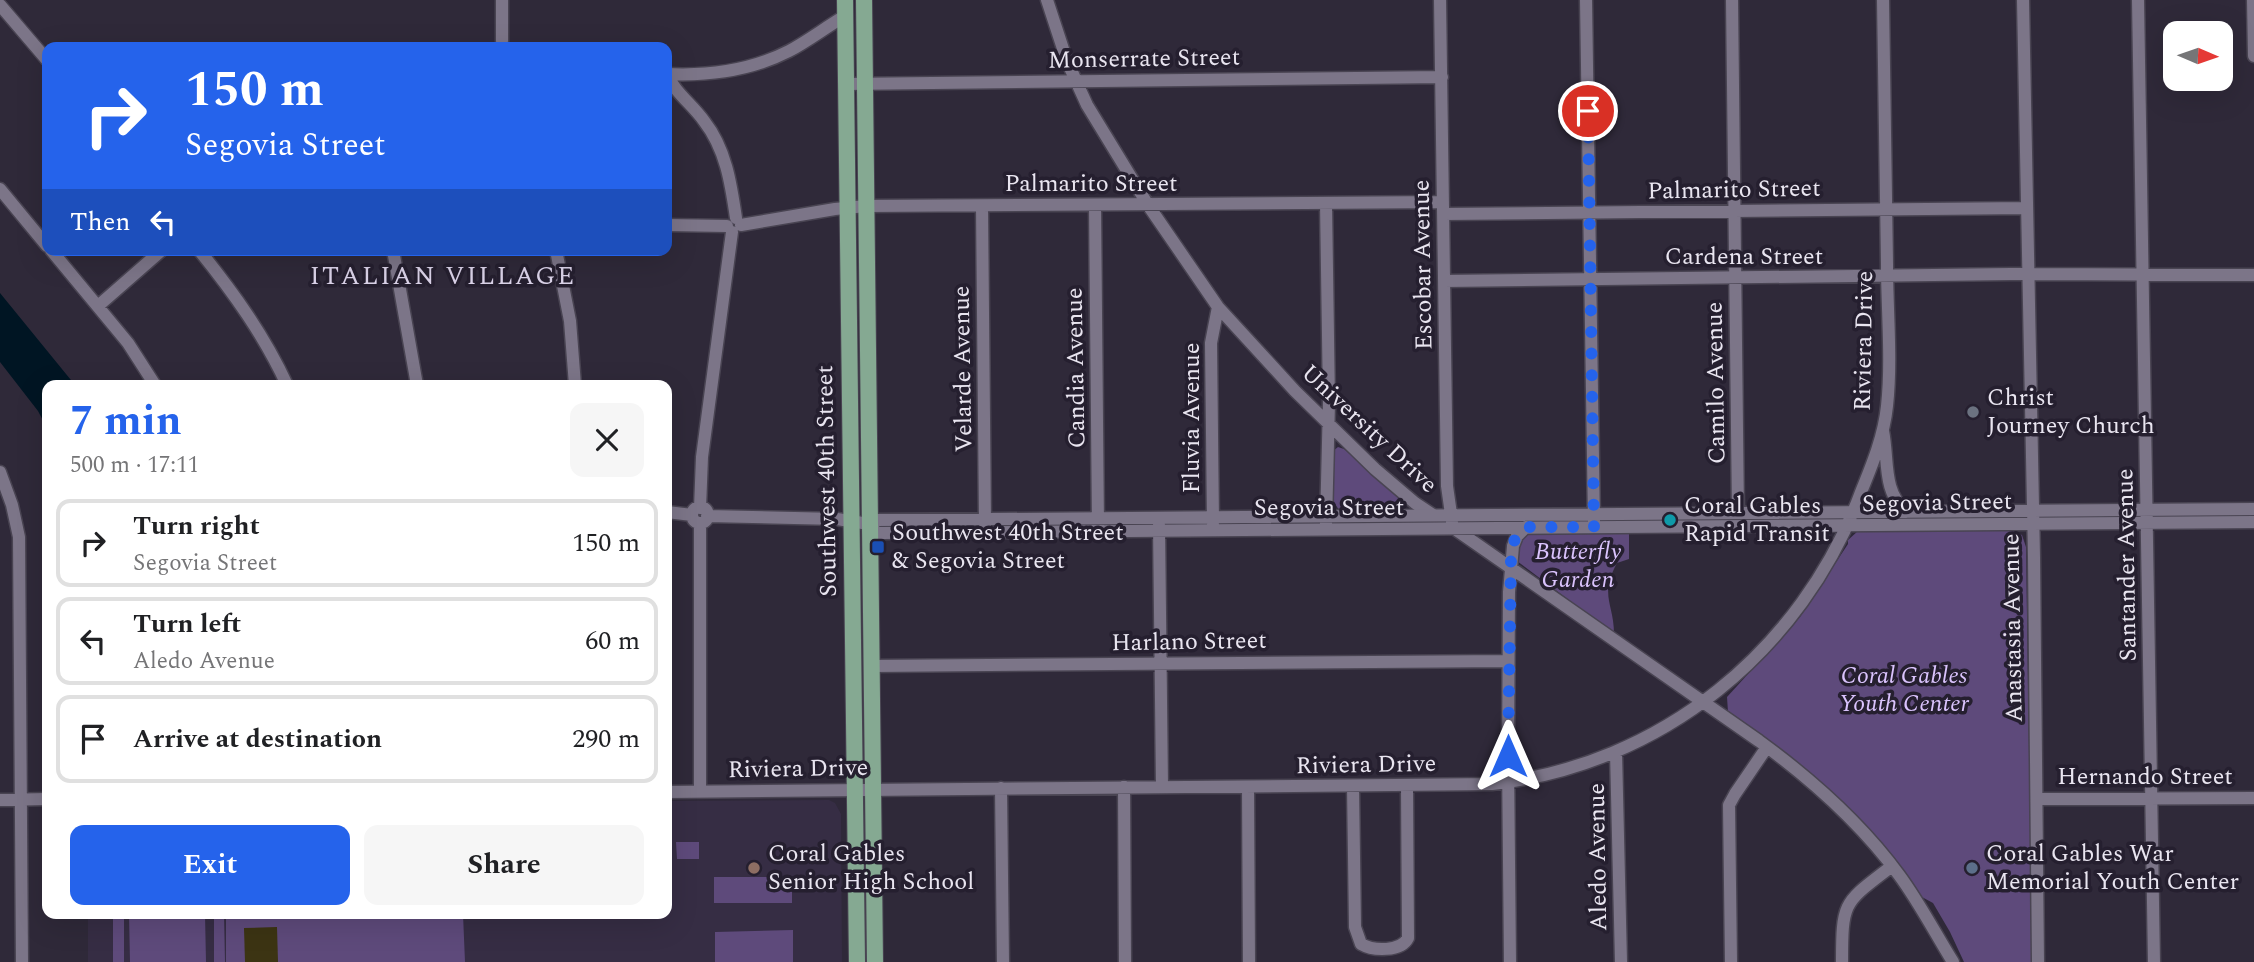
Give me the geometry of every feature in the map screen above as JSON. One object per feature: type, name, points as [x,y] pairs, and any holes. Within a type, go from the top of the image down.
[{"type":"main road","name":"Southwest 40th Street","points":[[864,0],[875,962]]},
{"type":"main road","name":"Southwest 40th Street","points":[[845,8],[857,962]]},
{"type":"street","points":[[502,0],[502,42]]},
{"type":"street","name":"University Drive","points":[[1047,0],[1075,80],[1103,133],[1148,205],[1218,307],[1288,384],[1386,479],[1434,516],[1452,522],[1510,568],[1767,747],[1833,801],[1892,866],[1953,962]]},
{"type":"street","name":"Escobar Avenue","points":[[1440,0],[1447,486],[1452,522]]},
{"type":"street","points":[[1586,0],[1594,521]]},
{"type":"street","name":"Camilo Avenue","points":[[1732,0],[1738,513]]},
{"type":"street","name":"Riviera Drive","points":[[672,792],[1407,786],[1508,782],[1572,768],[1616,752],[1662,730],[1703,704],[1744,670],[1783,629],[1817,582],[1848,525],[1883,430],[1888,392],[1883,0]]},
{"type":"street","name":"Anastasia Avenue","points":[[2023,0],[2038,962]]},
{"type":"street","name":"Santander Avenue","points":[[2138,0],[2154,962]]},
{"type":"street","points":[[2253,0],[2254,56]]},
{"type":"street","points":[[0,5],[42,54]]},
{"type":"street","points":[[672,74],[702,74],[755,64],[789,50],[845,8]]},
{"type":"street","name":"Monserrate Street","points":[[846,84],[1442,77]]},
{"type":"street","points":[[672,83],[709,127],[722,152],[729,177],[734,225],[702,457],[700,791]]},
{"type":"street","points":[[0,189],[42,240]]},
{"type":"street","points":[[1326,203],[1326,523]]},
{"type":"street","name":"Palmarito Street","points":[[672,225],[734,225],[866,206],[1326,203],[1590,213],[2026,208]]},
{"type":"street","name":"Candia Avenue","points":[[1095,205],[1098,525]]},
{"type":"street","name":"Velarde Avenue","points":[[982,206],[985,526]]},
{"type":"street","points":[[56,256],[133,351],[152,380]]},
{"type":"street","points":[[98,306],[156,256]]},
{"type":"street","points":[[204,256],[249,316],[284,380]]},
{"type":"street","points":[[394,256],[416,380]]},
{"type":"street","points":[[557,256],[570,321],[575,380]]},
{"type":"street","name":"Cardena Street","points":[[1444,281],[1591,277],[1734,279],[2254,275]]},
{"type":"street","name":"Fluvia Avenue","points":[[1213,524],[1211,343],[1218,307]]},
{"type":"street","points":[[1883,430],[1891,493],[1906,512]]},
{"type":"street","points":[[0,472],[12,505],[19,537],[22,962]]},
{"type":"street","name":"Segovia Street","points":[[672,512],[850,521],[869,524],[877,533],[985,526],[1159,524],[1594,521],[1848,525],[2147,509],[2254,509]]},
{"type":"street","name":"Segovia Street","points":[[1452,522],[1526,527],[1738,513],[1853,512],[2148,523],[2254,522]]},
{"type":"street","name":"Segovia Street","points":[[1326,523],[1434,516]]},
{"type":"street","points":[[1159,524],[1161,787]]},
{"type":"street","points":[[1510,962],[1510,568],[1514,541],[1526,527]]},
{"type":"street","name":"Harlano Street","points":[[871,666],[1508,661]]},
{"type":"street","points":[[1731,962],[1729,805],[1767,747]]},
{"type":"street","name":"Aledo Avenue","points":[[1616,752],[1621,962]]},
{"type":"street","points":[[1353,786],[1355,927],[1361,944],[1376,948],[1402,946],[1409,934],[1407,786]]},
{"type":"street","points":[[1124,787],[1125,962]]},
{"type":"street","points":[[1248,787],[1249,962]]},
{"type":"street","points":[[1001,788],[1003,962]]},
{"type":"street","name":"Hernando Street","points":[[2037,799],[2254,798]]},
{"type":"street","points":[[0,800],[42,799]]},
{"type":"street","points":[[1842,962],[1842,920],[1847,906],[1859,892],[1892,866]]},
{"type":"shaded area","name":"Coral Gables Senior High School","points":[[829,800],[835,803],[841,814],[842,962],[88,962],[88,919],[672,919],[672,801]]},
{"type":"green space","points":[[1338,447],[1344,449],[1405,502],[1402,510],[1340,510],[1333,498],[1331,482],[1333,451]]},
{"type":"green space","name":"Coral Gables Youth Center","points":[[2010,529],[2022,535],[2026,547],[2032,962],[1964,962],[1933,903],[1920,896],[1787,757],[1728,712],[1727,697],[1800,617],[1848,544],[1848,540],[1858,531]]},
{"type":"green space","name":"Butterfly Garden","points":[[1629,531],[1629,559],[1617,563],[1609,584],[1614,634],[1517,561],[1518,543],[1529,532]]},
{"type":"green space","points":[[676,842],[699,842],[699,859],[677,859]]},
{"type":"green space","points":[[714,877],[792,877],[792,903],[714,903]]},
{"type":"green space","points":[[113,919],[124,919],[124,962],[113,962]]},
{"type":"green space","points":[[129,919],[205,919],[206,962],[130,962]]},
{"type":"green space","points":[[214,919],[224,919],[225,962],[214,962]]},
{"type":"green space","points":[[226,919],[463,919],[465,962],[226,962]]},
{"type":"green space","points":[[793,930],[793,962],[715,962],[715,932]]},
{"type":"sand","points":[[277,927],[278,962],[245,962],[244,928]]},
{"type":"water","points":[[0,293],[71,380],[42,380],[42,419],[0,362]]},
{"type":"place","name":"Christ Journey Church","points":[[1973,412]]},
{"type":"place","name":"Coral Gables Rapid Transit","points":[[1670,520]]},
{"type":"place","name":"Southwest 40th Street & Segovia Street","points":[[878,547]]},
{"type":"place","name":"Coral Gables Senior High School","points":[[754,868]]},
{"type":"place","name":"Coral Gables War Memorial Youth Center","points":[[1972,868]]},
{"type":"district","name":"ITALIAN VILLAGE","points":[[443,276]]},
{"type":"route","points":[[1508,756],[1509,592],[1514,541],[1526,527],[1594,527],[1588,111]]}]
